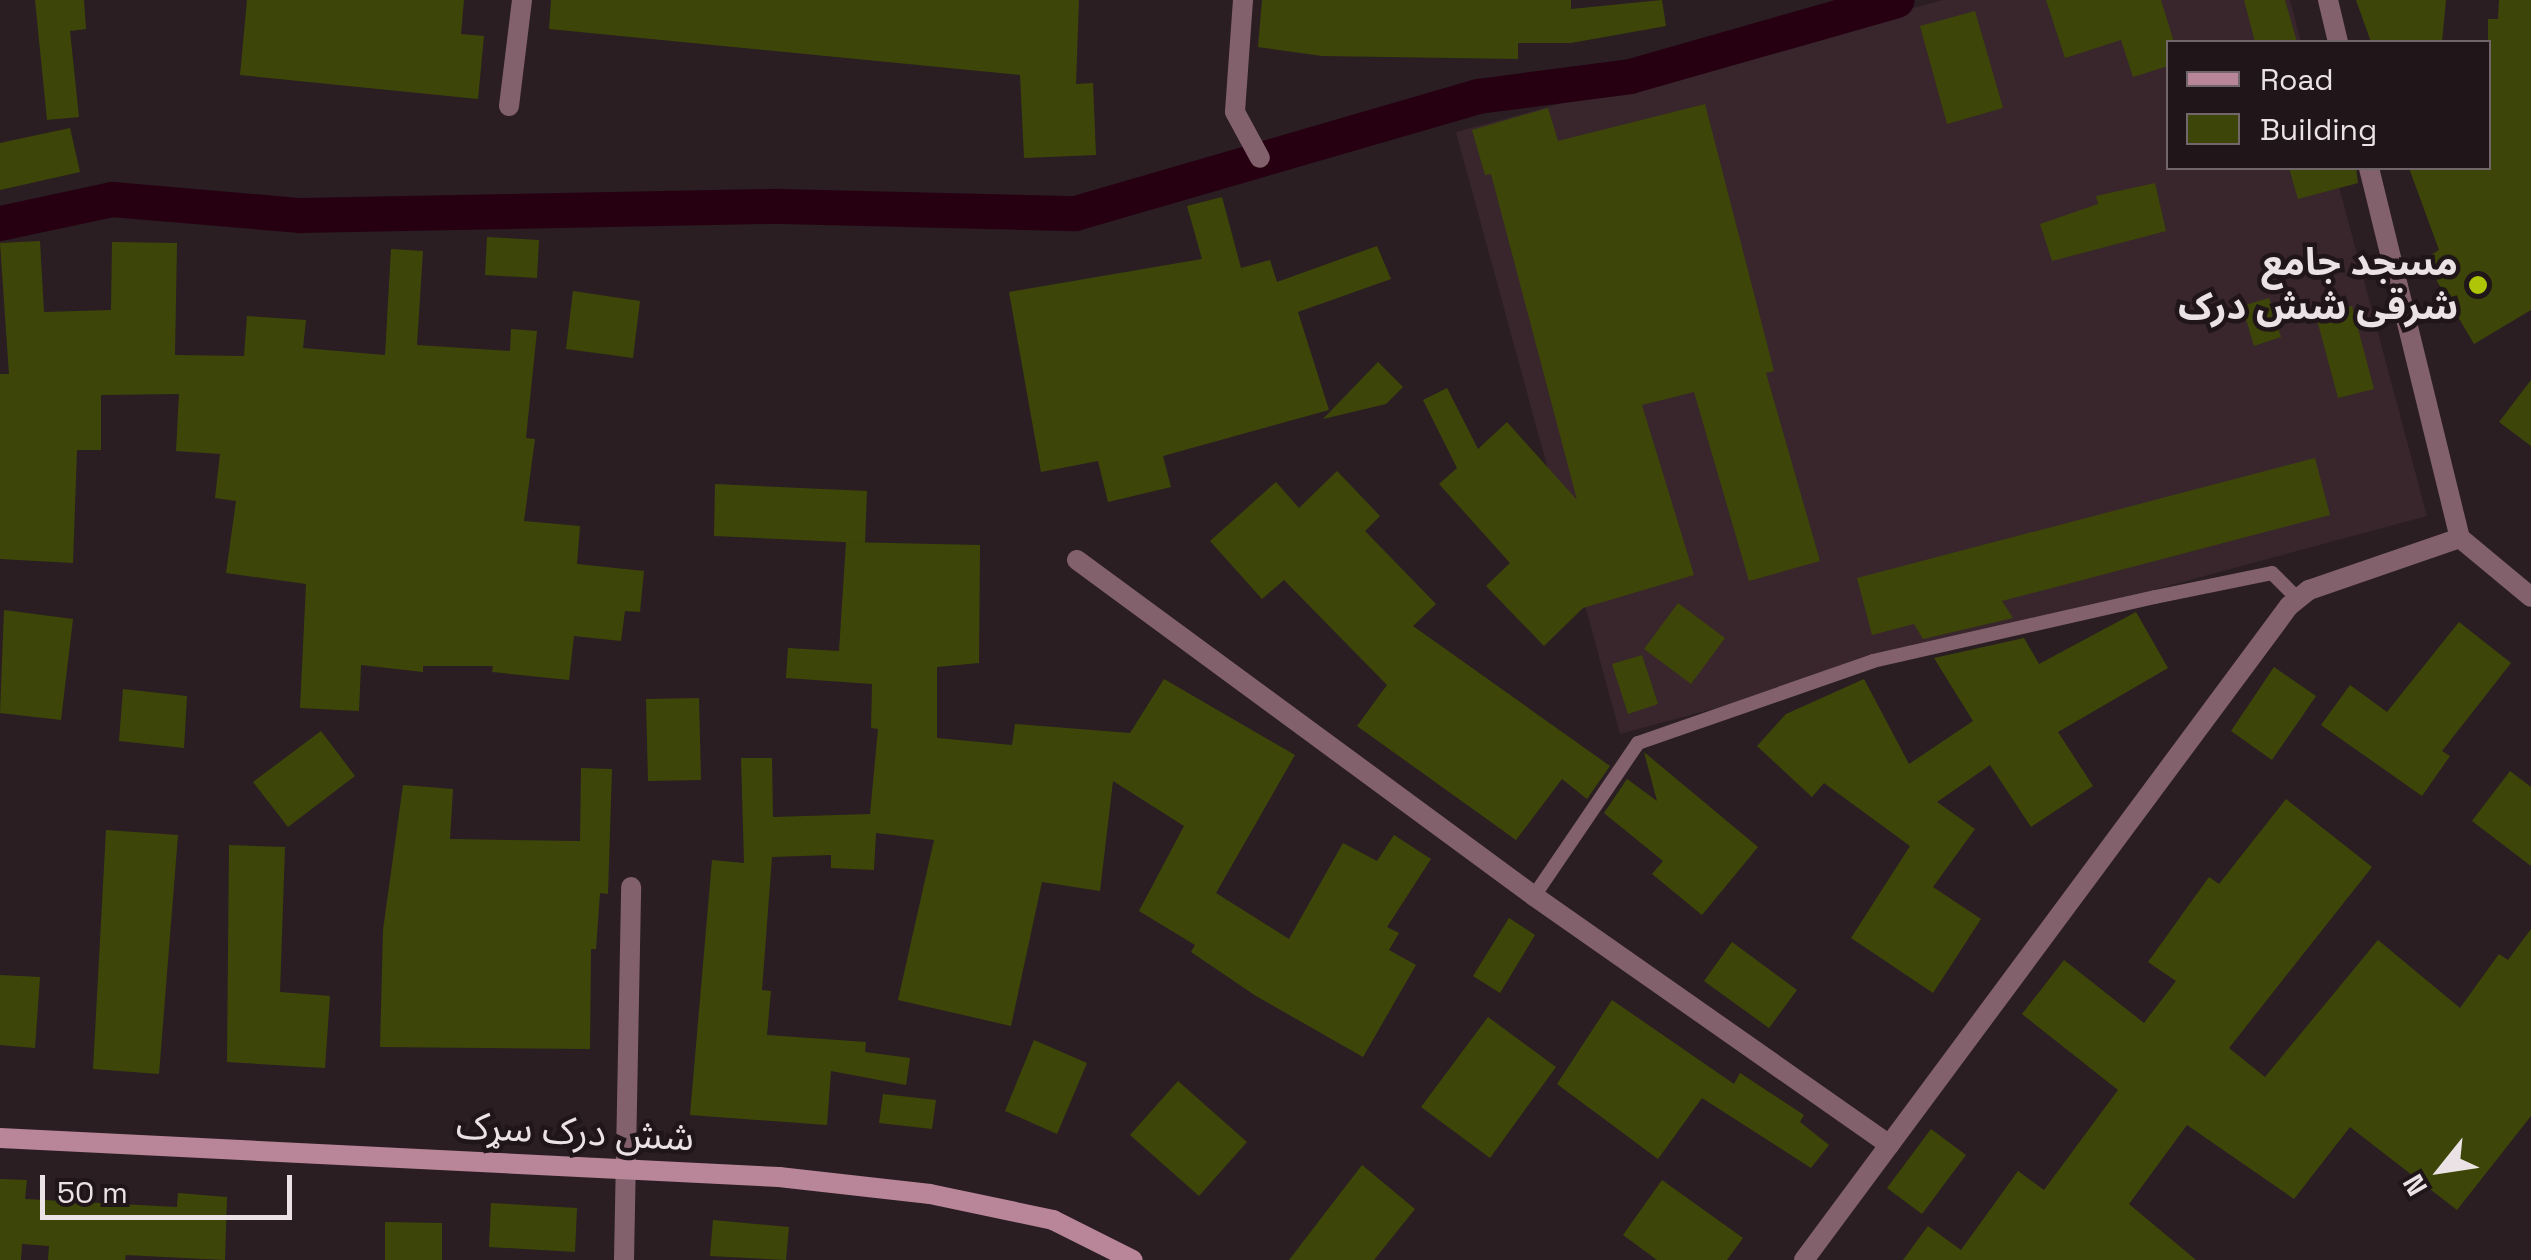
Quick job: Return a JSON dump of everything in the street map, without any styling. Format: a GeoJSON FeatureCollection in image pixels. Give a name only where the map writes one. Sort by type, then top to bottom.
{"type":"FeatureCollection","features":[{"type":"Feature","properties":{"kind":"main road","name":"شش درک سړک"},"geometry":{"type":"LineString","coordinates":[[0,1138],[309,1150],[624,1173],[779,1176],[930,1194],[1053,1220],[1133,1260]]}},
{"type":"Feature","properties":{"kind":"street"},"geometry":{"type":"LineString","coordinates":[[509,106],[522,0]]}},
{"type":"Feature","properties":{"kind":"street"},"geometry":{"type":"LineString","coordinates":[[1243,0],[1235,112],[1260,158]]}},
{"type":"Feature","properties":{"kind":"street"},"geometry":{"type":"LineString","coordinates":[[2328,0],[2338,40]]}},
{"type":"Feature","properties":{"kind":"street"},"geometry":{"type":"LineString","coordinates":[[2369,170],[2460,538],[2531,597]]}},
{"type":"Feature","properties":{"kind":"street"},"geometry":{"type":"LineString","coordinates":[[1804,1260],[2298,599],[2460,538]]}},
{"type":"Feature","properties":{"kind":"street"},"geometry":{"type":"LineString","coordinates":[[1077,560],[1534,896],[1889,1145]]}},
{"type":"Feature","properties":{"kind":"street"},"geometry":{"type":"LineString","coordinates":[[624,1260],[631,888]]}},
{"type":"Feature","properties":{"kind":"lane"},"geometry":{"type":"LineString","coordinates":[[1534,896],[1638,743],[1873,660],[2156,597],[2272,573],[2298,599]]}},
{"type":"Feature","properties":{"kind":"shaded area"},"geometry":{"type":"Polygon","coordinates":[[[1943,0],[2290,0],[2300,40],[2166,40],[2166,170],[2335,170],[2427,516],[1620,734],[1456,132],[1943,0]]]}},
{"type":"Feature","properties":{"kind":"building"},"geometry":{"type":"Polygon","coordinates":[[[35,0],[84,0],[86,29],[70,31],[79,117],[47,120],[35,0]]]}},
{"type":"Feature","properties":{"kind":"building"},"geometry":{"type":"Polygon","coordinates":[[[247,0],[464,0],[461,34],[484,36],[478,99],[240,75],[247,0]]]}},
{"type":"Feature","properties":{"kind":"building"},"geometry":{"type":"Polygon","coordinates":[[[551,0],[1079,0],[1076,84],[1093,83],[1096,155],[1024,158],[1020,75],[549,29],[551,0]]]}},
{"type":"Feature","properties":{"kind":"building"},"geometry":{"type":"Polygon","coordinates":[[[1262,0],[1571,0],[1571,9],[1662,0],[1666,26],[1571,43],[1518,43],[1518,59],[1322,56],[1258,47],[1262,0]]]}},
{"type":"Feature","properties":{"kind":"building"},"geometry":{"type":"Polygon","coordinates":[[[2046,0],[2161,0],[2173,40],[2166,40],[2166,67],[2133,77],[2121,40],[2065,58],[2046,0]]]}},
{"type":"Feature","properties":{"kind":"building"},"geometry":{"type":"Polygon","coordinates":[[[2244,0],[2285,0],[2296,40],[2254,40],[2244,0]]]}},
{"type":"Feature","properties":{"kind":"building"},"geometry":{"type":"Polygon","coordinates":[[[2356,0],[2446,0],[2442,40],[2370,40],[2356,0]]]}},
{"type":"Feature","properties":{"kind":"building"},"geometry":{"type":"Polygon","coordinates":[[[2499,0],[2531,0],[2531,310],[2474,344],[2424,259],[2439,250],[2410,170],[2491,170],[2488,19],[2498,19],[2499,0]]]}},
{"type":"Feature","properties":{"kind":"building"},"geometry":{"type":"Polygon","coordinates":[[[1975,11],[2003,108],[1947,124],[1920,26],[1975,11]]]}},
{"type":"Feature","properties":{"kind":"building"},"geometry":{"type":"Polygon","coordinates":[[[1705,104],[1774,371],[1766,373],[1820,561],[1749,581],[1694,392],[1642,405],[1694,575],[1583,608],[1544,646],[1486,586],[1510,563],[1439,484],[1457,468],[1423,400],[1447,388],[1478,449],[1507,422],[1577,500],[1491,174],[1485,175],[1472,130],[1548,108],[1558,141],[1705,104]]]}},
{"type":"Feature","properties":{"kind":"building"},"geometry":{"type":"Polygon","coordinates":[[[70,128],[80,172],[0,190],[0,143],[70,128]]]}},
{"type":"Feature","properties":{"kind":"building"},"geometry":{"type":"Polygon","coordinates":[[[2290,170],[2356,170],[2358,183],[2298,199],[2290,170]]]}},
{"type":"Feature","properties":{"kind":"building"},"geometry":{"type":"Polygon","coordinates":[[[2155,183],[2166,231],[2052,261],[2040,224],[2098,204],[2096,196],[2155,183]]]}},
{"type":"Feature","properties":{"kind":"building"},"geometry":{"type":"Polygon","coordinates":[[[1222,197],[1241,268],[1270,260],[1277,282],[1377,246],[1391,279],[1298,312],[1329,410],[1163,456],[1171,487],[1108,502],[1098,461],[1041,472],[1009,292],[1202,259],[1187,206],[1222,197]]]}},
{"type":"Feature","properties":{"kind":"building"},"geometry":{"type":"Polygon","coordinates":[[[487,237],[539,240],[537,278],[485,275],[487,237]]]}},
{"type":"Feature","properties":{"kind":"building"},"geometry":{"type":"Polygon","coordinates":[[[40,241],[44,312],[111,310],[112,242],[177,243],[175,355],[244,356],[247,316],[306,320],[303,348],[385,355],[391,249],[423,251],[417,345],[510,351],[511,329],[537,331],[526,438],[535,439],[524,521],[580,526],[577,564],[644,571],[640,612],[625,611],[621,641],[574,636],[569,680],[492,672],[493,666],[423,666],[423,672],[361,665],[359,711],[300,708],[306,584],[226,573],[236,501],[215,498],[220,454],[176,451],[179,394],[101,395],[101,450],[77,450],[73,563],[0,559],[0,374],[9,374],[0,243],[40,241]]]}},
{"type":"Feature","properties":{"kind":"building"},"geometry":{"type":"Polygon","coordinates":[[[573,291],[640,301],[633,358],[566,349],[573,291]]]}},
{"type":"Feature","properties":{"kind":"building"},"geometry":{"type":"Polygon","coordinates":[[[2269,298],[2281,337],[2254,346],[2242,306],[2269,298]]]}},
{"type":"Feature","properties":{"kind":"building"},"geometry":{"type":"Polygon","coordinates":[[[2352,306],[2374,389],[2338,398],[2316,316],[2352,306]]]}},
{"type":"Feature","properties":{"kind":"building"},"geometry":{"type":"Polygon","coordinates":[[[1378,362],[1403,387],[1386,404],[1323,419],[1378,362]]]}},
{"type":"Feature","properties":{"kind":"building"},"geometry":{"type":"Polygon","coordinates":[[[2531,380],[2531,446],[2499,422],[2531,380]]]}},
{"type":"Feature","properties":{"kind":"building"},"geometry":{"type":"Polygon","coordinates":[[[2315,458],[2330,515],[2002,601],[2013,618],[1923,639],[1914,624],[1872,635],[1857,578],[2315,458]]]}},
{"type":"Feature","properties":{"kind":"building"},"geometry":{"type":"Polygon","coordinates":[[[1337,471],[1380,516],[1365,531],[1436,604],[1413,626],[1610,766],[1587,799],[1562,779],[1516,840],[1357,726],[1387,685],[1284,580],[1262,599],[1210,541],[1276,482],[1299,508],[1337,471]]]}},
{"type":"Feature","properties":{"kind":"building"},"geometry":{"type":"Polygon","coordinates":[[[715,484],[867,491],[865,543],[714,536],[715,484]]]}},
{"type":"Feature","properties":{"kind":"building"},"geometry":{"type":"Polygon","coordinates":[[[846,542],[980,545],[979,663],[937,667],[937,738],[1012,745],[1015,724],[1130,733],[1164,679],[1295,755],[1216,893],[1289,939],[1343,843],[1377,861],[1394,835],[1431,859],[1387,927],[1399,933],[1389,950],[1416,965],[1363,1057],[1256,996],[1191,952],[1195,945],[1139,911],[1184,826],[1113,781],[1100,891],[1042,882],[1011,1026],[898,1000],[934,840],[876,833],[874,870],[831,868],[831,855],[772,857],[762,990],[771,991],[767,1035],[866,1042],[865,1052],[910,1058],[906,1085],[831,1071],[827,1125],[690,1115],[712,860],[744,863],[741,758],[772,758],[773,817],[870,814],[878,729],[871,728],[872,684],[786,678],[788,648],[839,651],[846,542]]]}},
{"type":"Feature","properties":{"kind":"building"},"geometry":{"type":"Polygon","coordinates":[[[1678,603],[1725,638],[1691,684],[1644,649],[1678,603]]]}},
{"type":"Feature","properties":{"kind":"building"},"geometry":{"type":"Polygon","coordinates":[[[4,610],[73,619],[61,720],[0,713],[4,610]]]}},
{"type":"Feature","properties":{"kind":"building"},"geometry":{"type":"Polygon","coordinates":[[[2136,612],[2168,668],[2058,732],[2093,786],[2031,827],[1990,765],[1937,802],[1975,829],[1933,887],[1981,919],[1933,993],[1851,938],[1910,846],[1824,783],[1812,797],[1757,746],[1786,714],[1864,679],[1909,764],[1973,721],[1934,658],[2024,638],[2039,664],[2136,612]]]}},
{"type":"Feature","properties":{"kind":"building"},"geometry":{"type":"Polygon","coordinates":[[[2459,622],[2511,663],[2442,751],[2450,756],[2422,796],[2321,725],[2350,685],[2387,712],[2459,622]]]}},
{"type":"Feature","properties":{"kind":"building"},"geometry":{"type":"Polygon","coordinates":[[[1642,655],[1658,704],[1628,714],[1612,664],[1642,655]]]}},
{"type":"Feature","properties":{"kind":"building"},"geometry":{"type":"Polygon","coordinates":[[[2274,667],[2316,696],[2272,760],[2231,731],[2274,667]]]}},
{"type":"Feature","properties":{"kind":"building"},"geometry":{"type":"Polygon","coordinates":[[[123,689],[187,696],[184,748],[119,741],[123,689]]]}},
{"type":"Feature","properties":{"kind":"building"},"geometry":{"type":"Polygon","coordinates":[[[699,698],[701,780],[648,781],[646,699],[699,698]]]}},
{"type":"Feature","properties":{"kind":"building"},"geometry":{"type":"Polygon","coordinates":[[[321,731],[355,776],[288,827],[253,782],[321,731]]]}},
{"type":"Feature","properties":{"kind":"building"},"geometry":{"type":"Polygon","coordinates":[[[1644,752],[1758,847],[1702,915],[1652,874],[1663,861],[1604,813],[1627,779],[1657,801],[1644,752]]]}},
{"type":"Feature","properties":{"kind":"building"},"geometry":{"type":"Polygon","coordinates":[[[581,768],[612,769],[608,894],[600,893],[596,949],[591,949],[590,1049],[380,1047],[383,930],[403,785],[453,789],[450,839],[580,841],[581,768]]]}},
{"type":"Feature","properties":{"kind":"building"},"geometry":{"type":"Polygon","coordinates":[[[2510,771],[2531,787],[2531,866],[2472,821],[2510,771]]]}},
{"type":"Feature","properties":{"kind":"building"},"geometry":{"type":"Polygon","coordinates":[[[2286,799],[2372,867],[2229,1048],[2265,1077],[2378,940],[2460,1008],[2499,954],[2508,960],[2531,929],[2531,1116],[2457,1210],[2350,1127],[2294,1199],[2187,1125],[2129,1204],[2196,1260],[1903,1260],[1928,1226],[1961,1250],[2018,1171],[2044,1190],[2118,1090],[2022,1014],[2064,960],[2144,1023],[2176,981],[2148,962],[2209,877],[2219,884],[2286,799]]]}},
{"type":"Feature","properties":{"kind":"building"},"geometry":{"type":"Polygon","coordinates":[[[106,830],[178,835],[159,1074],[93,1069],[106,830]]]}},
{"type":"Feature","properties":{"kind":"building"},"geometry":{"type":"Polygon","coordinates":[[[229,845],[285,847],[280,992],[330,996],[325,1068],[227,1062],[229,845]]]}},
{"type":"Feature","properties":{"kind":"building"},"geometry":{"type":"Polygon","coordinates":[[[1509,918],[1535,935],[1500,993],[1473,976],[1509,918]]]}},
{"type":"Feature","properties":{"kind":"building"},"geometry":{"type":"Polygon","coordinates":[[[1732,942],[1797,990],[1769,1028],[1704,981],[1732,942]]]}},
{"type":"Feature","properties":{"kind":"building"},"geometry":{"type":"Polygon","coordinates":[[[0,975],[40,977],[35,1048],[0,1045],[0,975]]]}},
{"type":"Feature","properties":{"kind":"building"},"geometry":{"type":"Polygon","coordinates":[[[1612,1000],[1734,1084],[1740,1073],[1804,1115],[1800,1122],[1829,1145],[1811,1168],[1702,1098],[1658,1159],[1557,1084],[1612,1000]]]}},
{"type":"Feature","properties":{"kind":"building"},"geometry":{"type":"Polygon","coordinates":[[[1488,1017],[1556,1067],[1490,1158],[1421,1107],[1488,1017]]]}},
{"type":"Feature","properties":{"kind":"building"},"geometry":{"type":"Polygon","coordinates":[[[1034,1040],[1087,1063],[1057,1134],[1005,1111],[1034,1040]]]}},
{"type":"Feature","properties":{"kind":"building"},"geometry":{"type":"Polygon","coordinates":[[[1178,1081],[1247,1142],[1199,1196],[1130,1135],[1178,1081]]]}},
{"type":"Feature","properties":{"kind":"building"},"geometry":{"type":"Polygon","coordinates":[[[883,1094],[936,1100],[932,1129],[879,1123],[883,1094]]]}},
{"type":"Feature","properties":{"kind":"building"},"geometry":{"type":"Polygon","coordinates":[[[1931,1129],[1966,1155],[1922,1214],[1887,1188],[1931,1129]]]}},
{"type":"Feature","properties":{"kind":"building"},"geometry":{"type":"Polygon","coordinates":[[[1362,1165],[1415,1209],[1374,1260],[1289,1260],[1362,1165]]]}},
{"type":"Feature","properties":{"kind":"building"},"geometry":{"type":"Polygon","coordinates":[[[0,1179],[27,1180],[25,1199],[177,1207],[178,1193],[227,1197],[225,1260],[126,1255],[125,1260],[48,1260],[49,1246],[22,1244],[21,1260],[0,1260],[0,1179]]]}},
{"type":"Feature","properties":{"kind":"building"},"geometry":{"type":"Polygon","coordinates":[[[1662,1180],[1743,1238],[1727,1260],[1657,1260],[1623,1235],[1662,1180]]]}},
{"type":"Feature","properties":{"kind":"building"},"geometry":{"type":"Polygon","coordinates":[[[491,1203],[577,1208],[575,1252],[489,1247],[491,1203]]]}},
{"type":"Feature","properties":{"kind":"building"},"geometry":{"type":"Polygon","coordinates":[[[713,1220],[789,1227],[786,1260],[710,1256],[713,1220]]]}},
{"type":"Feature","properties":{"kind":"building"},"geometry":{"type":"Polygon","coordinates":[[[385,1222],[442,1223],[442,1260],[385,1260],[385,1222]]]}},
{"type":"Feature","properties":{"kind":"waterway"},"geometry":{"type":"LineString","coordinates":[[0,223],[112,199],[300,215],[781,206],[1075,213],[1478,96],[1630,76],[1896,0]]}},
{"type":"Feature","properties":{"kind":"place","name":"مسجد جامع شرقی شش درک"},"geometry":{"type":"Point","coordinates":[2478,285]}}]}
